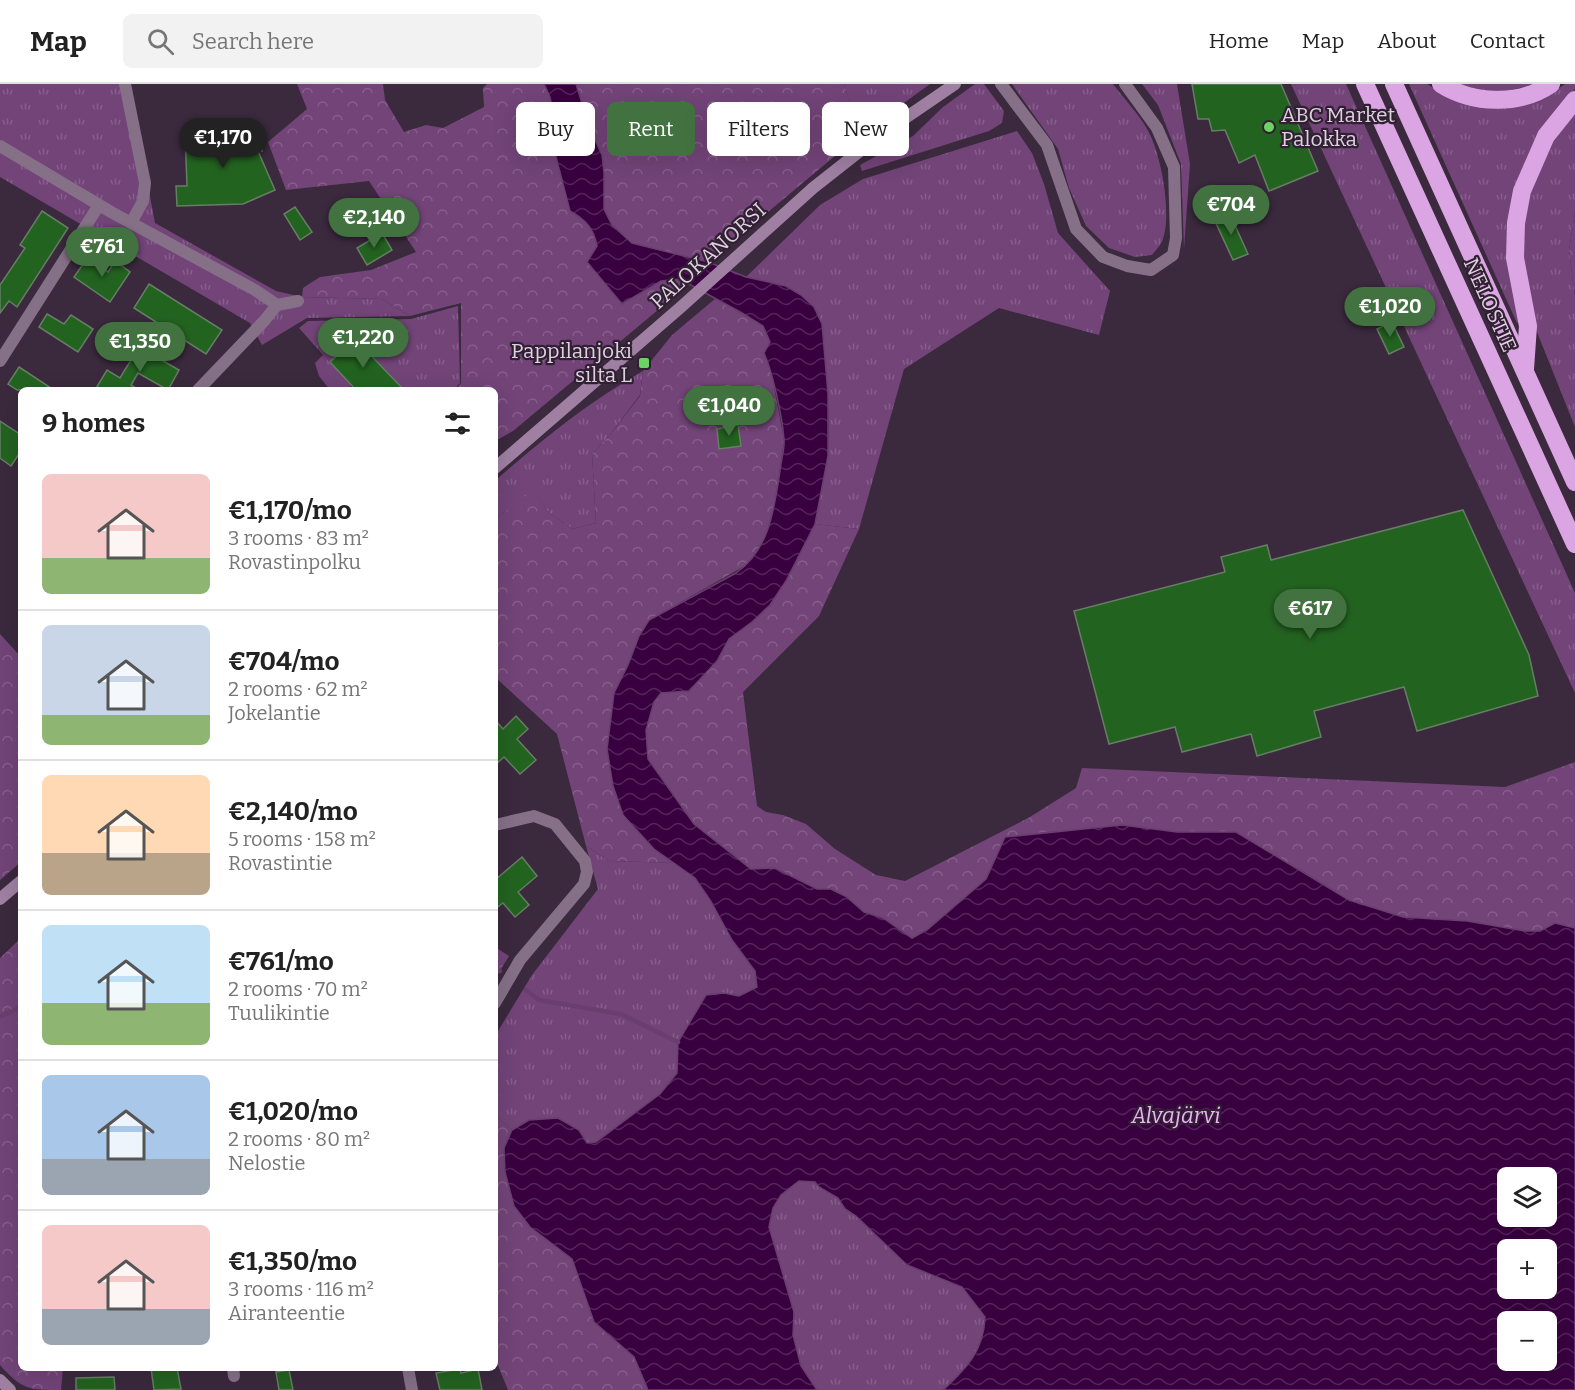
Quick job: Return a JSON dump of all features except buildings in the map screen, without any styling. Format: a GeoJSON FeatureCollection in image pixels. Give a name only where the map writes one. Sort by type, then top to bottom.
{"type":"FeatureCollection","features":[{"type":"Feature","properties":{"kind":"highway","name":"NELOSTIE"},"geometry":{"type":"LineString","coordinates":[[1365,84],[1575,544]]}},
{"type":"Feature","properties":{"kind":"highway","name":"NELOSTIE"},"geometry":{"type":"LineString","coordinates":[[1394,84],[1575,482]]}},
{"type":"Feature","properties":{"kind":"highway"},"geometry":{"type":"LineString","coordinates":[[1441,84],[1473,98],[1492,100],[1528,94],[1551,84]]}},
{"type":"Feature","properties":{"kind":"highway"},"geometry":{"type":"LineString","coordinates":[[1525,371],[1528,326],[1515,258],[1516,222],[1526,182],[1546,136],[1575,100]]}},
{"type":"Feature","properties":{"kind":"main road","name":"PALOKANORSI"},"geometry":{"type":"LineString","coordinates":[[498,465],[821,182],[879,136],[955,84]]}},
{"type":"Feature","properties":{"kind":"main road"},"geometry":{"type":"LineString","coordinates":[[0,899],[18,883]]}},
{"type":"Feature","properties":{"kind":"main road"},"geometry":{"type":"LineString","coordinates":[[0,1380],[10,1390]]}},
{"type":"Feature","properties":{"kind":"street"},"geometry":{"type":"LineString","coordinates":[[125,84],[145,183],[143,201],[131,223]]}},
{"type":"Feature","properties":{"kind":"street"},"geometry":{"type":"LineString","coordinates":[[1001,84],[1047,145],[1076,229],[1103,257],[1127,266],[1151,270],[1173,255],[1176,238],[1174,167],[1157,128],[1125,84]]}},
{"type":"Feature","properties":{"kind":"street"},"geometry":{"type":"LineString","coordinates":[[0,146],[99,205],[277,304]]}},
{"type":"Feature","properties":{"kind":"street"},"geometry":{"type":"LineString","coordinates":[[0,361],[99,205]]}},
{"type":"Feature","properties":{"kind":"street"},"geometry":{"type":"LineString","coordinates":[[201,387],[264,321],[277,304],[298,300]]}},
{"type":"Feature","properties":{"kind":"street"},"geometry":{"type":"LineString","coordinates":[[498,824],[534,816],[555,824],[585,861],[587,872],[584,884],[520,960],[498,998]]}},
{"type":"Feature","properties":{"kind":"street"},"geometry":{"type":"LineString","coordinates":[[409,1371],[412,1390]]}},
{"type":"Feature","properties":{"kind":"green space"},"geometry":{"type":"Polygon","coordinates":[[[0,84],[129,84],[155,223],[276,291],[302,297],[382,299],[410,316],[307,318],[262,345],[250,323],[0,177],[0,84]]]}},
{"type":"Feature","properties":{"kind":"green space"},"geometry":{"type":"Polygon","coordinates":[[[297,84],[383,84],[385,100],[404,132],[426,125],[443,128],[484,107],[483,88],[487,84],[544,84],[551,102],[516,102],[516,156],[556,156],[570,211],[584,219],[595,233],[597,246],[622,304],[663,281],[680,281],[689,284],[513,431],[498,439],[498,387],[458,387],[461,383],[461,303],[410,316],[382,299],[302,297],[303,288],[320,277],[371,270],[416,252],[369,181],[286,190],[268,142],[307,109],[297,84]]]}},
{"type":"Feature","properties":{"kind":"green space"},"geometry":{"type":"Polygon","coordinates":[[[576,84],[844,84],[850,102],[822,102],[822,156],[835,156],[708,262],[632,243],[612,225],[604,209],[602,155],[595,140],[595,102],[582,102],[576,84]]]}},
{"type":"Feature","properties":{"kind":"green space"},"geometry":{"type":"Polygon","coordinates":[[[844,84],[930,84],[905,102],[850,102],[844,84]]]}},
{"type":"Feature","properties":{"kind":"green space"},"geometry":{"type":"Polygon","coordinates":[[[975,84],[984,84],[1004,111],[1002,123],[989,131],[862,171],[860,165],[876,156],[909,156],[909,138],[943,107],[975,84]]]}},
{"type":"Feature","properties":{"kind":"green space"},"geometry":{"type":"Polygon","coordinates":[[[1012,84],[1113,84],[1147,129],[1161,167],[1166,199],[1165,228],[1162,241],[1152,255],[1135,257],[1109,248],[1086,226],[1069,188],[1058,149],[1012,84]]]}},
{"type":"Feature","properties":{"kind":"green space"},"geometry":{"type":"Polygon","coordinates":[[[1142,84],[1177,84],[1190,164],[1184,249],[1181,164],[1158,105],[1142,84]]]}},
{"type":"Feature","properties":{"kind":"green space"},"geometry":{"type":"Polygon","coordinates":[[[1291,84],[1346,84],[1575,593],[1575,693],[1291,84]]]}},
{"type":"Feature","properties":{"kind":"green space"},"geometry":{"type":"Polygon","coordinates":[[[1409,84],[1427,84],[1445,95],[1550,95],[1565,84],[1575,84],[1575,89],[1566,99],[1524,165],[1519,322],[1517,323],[1409,84]]]}},
{"type":"Feature","properties":{"kind":"green space"},"geometry":{"type":"Polygon","coordinates":[[[1460,84],[1532,84],[1496,91],[1460,84]]]}},
{"type":"Feature","properties":{"kind":"green space"},"geometry":{"type":"Polygon","coordinates":[[[1575,113],[1575,213],[1569,250],[1575,297],[1575,427],[1535,327],[1524,276],[1524,225],[1531,191],[1554,138],[1575,113]]]}},
{"type":"Feature","properties":{"kind":"green space"},"geometry":{"type":"Polygon","coordinates":[[[1017,131],[1032,153],[1044,184],[1058,233],[1110,291],[1099,335],[999,308],[904,369],[859,529],[815,524],[828,456],[828,394],[822,324],[814,307],[746,277],[820,205],[863,179],[1017,131]]]}},
{"type":"Feature","properties":{"kind":"green space"},"geometry":{"type":"Polygon","coordinates":[[[1575,213],[1575,297],[1569,250],[1575,213]]]}},
{"type":"Feature","properties":{"kind":"green space"},"geometry":{"type":"Polygon","coordinates":[[[716,298],[764,326],[771,342],[764,353],[770,366],[784,440],[775,503],[768,533],[748,564],[649,620],[614,693],[607,749],[613,786],[623,815],[654,849],[676,863],[609,861],[586,846],[557,734],[498,680],[498,517],[534,490],[548,512],[572,529],[596,523],[592,454],[640,396],[643,371],[672,335],[716,298]]]}},
{"type":"Feature","properties":{"kind":"green space"},"geometry":{"type":"Polygon","coordinates":[[[458,306],[460,383],[457,387],[401,387],[354,339],[346,341],[344,349],[330,362],[352,385],[328,387],[319,376],[315,363],[323,355],[299,328],[308,321],[411,319],[458,306]]]}},
{"type":"Feature","properties":{"kind":"green space"},"geometry":{"type":"Polygon","coordinates":[[[643,371],[640,395],[609,436],[592,454],[596,523],[572,529],[548,512],[534,491],[498,517],[498,478],[566,422],[643,371]]]}},
{"type":"Feature","properties":{"kind":"green space"},"geometry":{"type":"Polygon","coordinates":[[[815,524],[859,529],[819,616],[743,692],[757,806],[766,812],[783,815],[806,824],[835,849],[876,875],[905,881],[1030,817],[1076,788],[1082,768],[1505,787],[1575,762],[1575,928],[1555,923],[1540,931],[1525,931],[1467,921],[1403,917],[1349,900],[1299,869],[1177,832],[1122,825],[1005,837],[986,879],[927,930],[912,938],[883,918],[864,912],[847,897],[831,889],[817,889],[775,868],[751,869],[694,824],[648,759],[646,730],[654,702],[661,693],[689,691],[717,661],[729,639],[770,605],[786,581],[815,524]]]}},
{"type":"Feature","properties":{"kind":"green space"},"geometry":{"type":"Polygon","coordinates":[[[0,634],[18,654],[18,865],[0,880],[0,634]]]}},
{"type":"Feature","properties":{"kind":"green space"},"geometry":{"type":"Polygon","coordinates":[[[586,846],[609,861],[676,863],[695,878],[710,900],[732,940],[755,971],[757,987],[739,996],[723,993],[678,1042],[677,1073],[660,1094],[596,1142],[587,1143],[579,1130],[529,1120],[512,1130],[498,1118],[498,1031],[532,975],[598,889],[586,846]]]}},
{"type":"Feature","properties":{"kind":"green space"},"geometry":{"type":"Polygon","coordinates":[[[18,941],[18,1371],[63,1371],[61,1390],[27,1387],[14,1379],[0,1365],[0,958],[18,941]]]}},
{"type":"Feature","properties":{"kind":"green space"},"geometry":{"type":"Polygon","coordinates":[[[498,949],[509,956],[498,974],[498,949]]]}},
{"type":"Feature","properties":{"kind":"green space"},"geometry":{"type":"Polygon","coordinates":[[[498,1118],[512,1130],[504,1148],[505,1172],[530,1227],[572,1259],[594,1322],[634,1357],[648,1390],[508,1390],[498,1365],[498,1118]]]}},
{"type":"Feature","properties":{"kind":"green space"},"geometry":{"type":"Polygon","coordinates":[[[799,1181],[815,1182],[819,1187],[838,1198],[845,1209],[856,1216],[907,1265],[962,1287],[985,1316],[981,1339],[973,1358],[943,1390],[817,1390],[801,1366],[793,1335],[794,1312],[769,1227],[773,1208],[781,1195],[799,1181]]]}},
{"type":"Feature","properties":{"kind":"water","name":"Alvajärvi"},"geometry":{"type":"Polygon","coordinates":[[[544,84],[576,84],[582,102],[551,102],[544,84]]]}},
{"type":"Feature","properties":{"kind":"water","name":"Alvajärvi"},"geometry":{"type":"Polygon","coordinates":[[[595,140],[602,155],[604,209],[612,225],[632,243],[708,262],[746,277],[786,286],[801,295],[814,307],[822,324],[828,394],[828,456],[815,524],[786,581],[770,605],[729,639],[717,661],[689,691],[661,693],[654,702],[646,730],[648,759],[694,824],[751,869],[775,868],[817,889],[831,889],[847,897],[864,912],[883,918],[912,938],[927,930],[986,879],[1005,837],[1122,825],[1177,832],[1236,832],[1349,900],[1403,917],[1467,921],[1525,931],[1540,931],[1555,923],[1575,928],[1575,1390],[943,1390],[973,1358],[984,1329],[985,1317],[962,1287],[907,1265],[856,1216],[845,1209],[838,1198],[819,1187],[815,1182],[799,1181],[781,1195],[773,1208],[769,1227],[794,1312],[793,1335],[801,1366],[817,1390],[648,1390],[634,1357],[594,1322],[572,1259],[530,1227],[514,1206],[505,1172],[504,1148],[512,1130],[529,1120],[558,1118],[579,1130],[587,1143],[596,1142],[660,1094],[677,1073],[678,1042],[706,995],[724,993],[739,996],[757,987],[755,971],[732,940],[695,878],[654,849],[623,815],[613,786],[607,749],[614,693],[639,636],[649,620],[736,573],[756,552],[763,540],[772,514],[784,443],[777,395],[764,353],[770,342],[763,326],[680,279],[661,281],[622,304],[587,262],[597,246],[594,235],[581,218],[570,211],[556,156],[595,156],[595,140]]]}},
{"type":"Feature","properties":{"kind":"waterway"},"geometry":{"type":"LineString","coordinates":[[526,990],[539,1000],[621,1014],[678,1042]]}},
{"type":"Feature","properties":{"kind":"waterway"},"geometry":{"type":"LineString","coordinates":[[0,1017],[18,1008]]}},
{"type":"Feature","properties":{"kind":"place","name":"ABC Market Palokka"},"geometry":{"type":"Point","coordinates":[1269,127]}},
{"type":"Feature","properties":{"kind":"place","name":"Pappilanjoki silta L"},"geometry":{"type":"Point","coordinates":[644,363]}}]}
